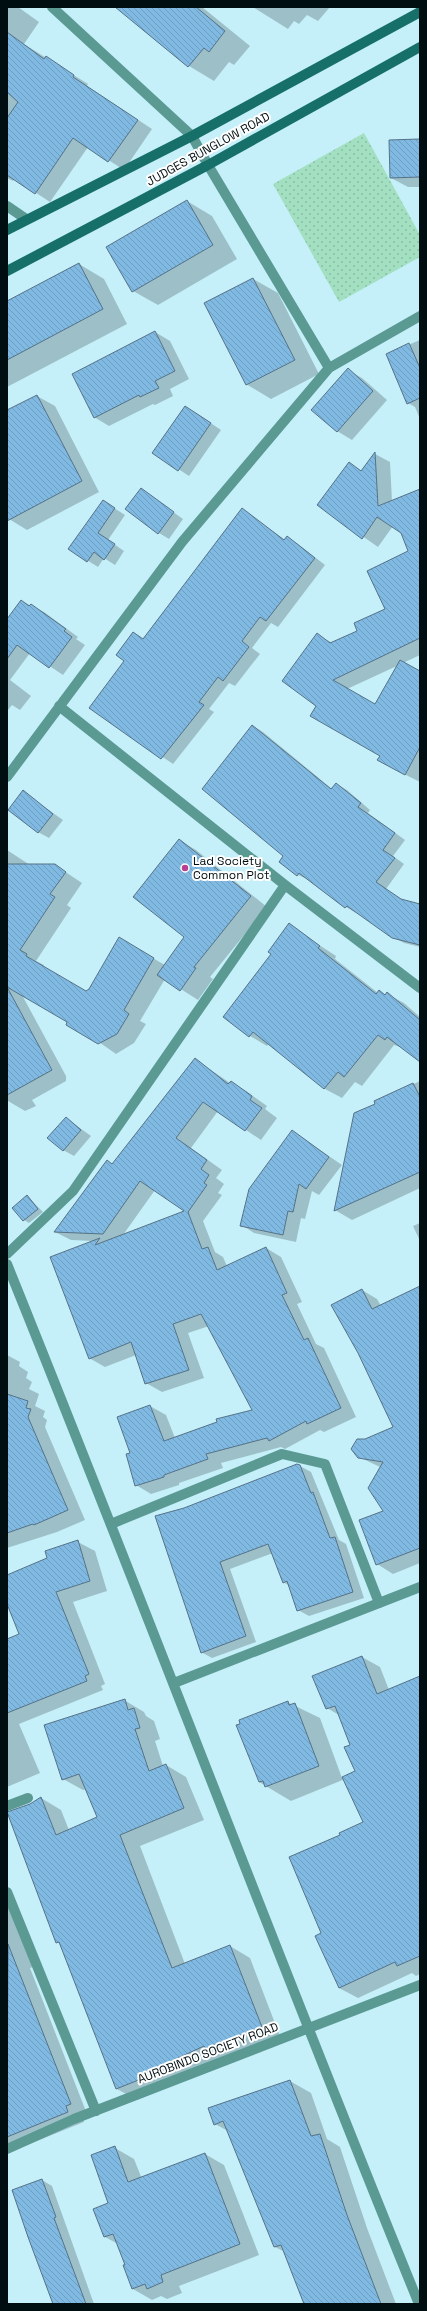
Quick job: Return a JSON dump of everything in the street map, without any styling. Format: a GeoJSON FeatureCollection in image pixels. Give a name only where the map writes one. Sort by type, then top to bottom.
{"type":"FeatureCollection","features":[{"type":"Feature","properties":{"kind":"main road","name":"JUDGES BUNGLOW ROAD"},"geometry":{"type":"LineString","coordinates":[[7,230],[192,136],[420,12]]}},
{"type":"Feature","properties":{"kind":"main road","name":"JUDGES BUNGLOW ROAD"},"geometry":{"type":"LineString","coordinates":[[7,271],[208,165],[420,47]]}},
{"type":"Feature","properties":{"kind":"street"},"geometry":{"type":"LineString","coordinates":[[52,7],[192,136],[329,368]]}},
{"type":"Feature","properties":{"kind":"street"},"geometry":{"type":"LineString","coordinates":[[7,206],[26,219]]}},
{"type":"Feature","properties":{"kind":"street"},"geometry":{"type":"LineString","coordinates":[[7,777],[182,542],[329,368],[420,316]]}},
{"type":"Feature","properties":{"kind":"street"},"geometry":{"type":"LineString","coordinates":[[59,706],[285,885],[420,988]]}},
{"type":"Feature","properties":{"kind":"street"},"geometry":{"type":"LineString","coordinates":[[7,1254],[73,1191],[285,885]]}},
{"type":"Feature","properties":{"kind":"street"},"geometry":{"type":"LineString","coordinates":[[7,1264],[174,1683],[307,2029],[419,2304]]}},
{"type":"Feature","properties":{"kind":"street"},"geometry":{"type":"LineString","coordinates":[[110,1524],[282,1454],[325,1464],[379,1603]]}},
{"type":"Feature","properties":{"kind":"street"},"geometry":{"type":"LineString","coordinates":[[174,1683],[420,1587]]}},
{"type":"Feature","properties":{"kind":"street"},"geometry":{"type":"LineString","coordinates":[[7,1806],[28,1798]]}},
{"type":"Feature","properties":{"kind":"street"},"geometry":{"type":"LineString","coordinates":[[7,1892],[96,2111]]}},
{"type":"Feature","properties":{"kind":"street","name":"AUROBINDO SOCIETY ROAD"},"geometry":{"type":"LineString","coordinates":[[7,2149],[96,2111],[420,1985]]}},
{"type":"Feature","properties":{"kind":"green space"},"geometry":{"type":"Polygon","coordinates":[[[364,133],[420,235],[420,257],[339,302],[273,184],[364,133]]]}},
{"type":"Feature","properties":{"kind":"building"},"geometry":{"type":"Polygon","coordinates":[[[115,7],[196,7],[225,31],[209,52],[204,48],[188,67],[115,7]]]}},
{"type":"Feature","properties":{"kind":"building"},"geometry":{"type":"Polygon","coordinates":[[[7,32],[44,59],[46,56],[74,75],[73,77],[138,120],[108,162],[73,138],[35,194],[7,175],[7,118],[18,102],[7,92],[7,32]]]}},
{"type":"Feature","properties":{"kind":"building"},"geometry":{"type":"Polygon","coordinates":[[[420,139],[420,177],[390,178],[389,140],[420,139]]]}},
{"type":"Feature","properties":{"kind":"building"},"geometry":{"type":"Polygon","coordinates":[[[187,200],[213,245],[132,292],[106,247],[187,200]]]}},
{"type":"Feature","properties":{"kind":"building"},"geometry":{"type":"Polygon","coordinates":[[[79,263],[103,309],[7,360],[7,301],[79,263]]]}},
{"type":"Feature","properties":{"kind":"building"},"geometry":{"type":"Polygon","coordinates":[[[253,278],[295,360],[246,385],[204,303],[253,278]]]}},
{"type":"Feature","properties":{"kind":"building"},"geometry":{"type":"Polygon","coordinates":[[[155,331],[175,371],[155,381],[159,388],[140,397],[139,395],[94,418],[72,374],[155,331]]]}},
{"type":"Feature","properties":{"kind":"building"},"geometry":{"type":"Polygon","coordinates":[[[409,343],[420,368],[420,398],[407,404],[386,354],[409,343]]]}},
{"type":"Feature","properties":{"kind":"building"},"geometry":{"type":"Polygon","coordinates":[[[348,368],[373,391],[337,432],[311,410],[348,368]]]}},
{"type":"Feature","properties":{"kind":"building"},"geometry":{"type":"Polygon","coordinates":[[[37,395],[82,481],[7,521],[7,410],[37,395]]]}},
{"type":"Feature","properties":{"kind":"building"},"geometry":{"type":"Polygon","coordinates":[[[185,406],[211,423],[178,471],[152,453],[185,406]]]}},
{"type":"Feature","properties":{"kind":"building"},"geometry":{"type":"Polygon","coordinates":[[[375,452],[378,506],[420,489],[420,638],[333,680],[375,704],[400,660],[420,671],[420,747],[405,775],[377,760],[380,756],[310,716],[316,706],[282,681],[317,633],[330,643],[357,631],[354,623],[385,609],[367,571],[408,551],[401,533],[377,517],[362,539],[317,505],[349,462],[361,471],[375,452]]]}},
{"type":"Feature","properties":{"kind":"building"},"geometry":{"type":"Polygon","coordinates":[[[141,488],[174,512],[158,534],[125,509],[141,488]]]}},
{"type":"Feature","properties":{"kind":"building"},"geometry":{"type":"Polygon","coordinates":[[[103,500],[115,508],[98,533],[115,544],[104,560],[94,552],[87,562],[68,549],[103,500]]]}},
{"type":"Feature","properties":{"kind":"building"},"geometry":{"type":"Polygon","coordinates":[[[242,508],[284,540],[287,536],[315,558],[266,621],[260,617],[242,641],[249,647],[223,681],[218,677],[199,702],[204,705],[161,759],[89,708],[124,661],[116,655],[133,632],[143,639],[242,508]]]}},
{"type":"Feature","properties":{"kind":"building"},"geometry":{"type":"Polygon","coordinates":[[[21,600],[29,606],[31,604],[66,629],[64,631],[72,637],[49,668],[17,645],[7,659],[7,619],[21,600]]]}},
{"type":"Feature","properties":{"kind":"building"},"geometry":{"type":"Polygon","coordinates":[[[252,725],[331,789],[336,783],[361,803],[358,807],[395,833],[383,850],[395,858],[376,882],[401,899],[420,904],[420,945],[392,938],[347,906],[345,908],[299,873],[297,876],[279,862],[283,856],[202,789],[252,725]]]}},
{"type":"Feature","properties":{"kind":"building"},"geometry":{"type":"Polygon","coordinates":[[[23,790],[53,814],[38,833],[8,810],[23,790]]]}},
{"type":"Feature","properties":{"kind":"building","name":"Lad Society Common Plot"},"geometry":{"type":"Polygon","coordinates":[[[179,839],[251,896],[194,967],[196,968],[180,991],[157,975],[184,937],[133,897],[179,839]]]}},
{"type":"Feature","properties":{"kind":"building"},"geometry":{"type":"Polygon","coordinates":[[[7,864],[55,864],[66,872],[50,894],[55,897],[20,950],[27,954],[26,956],[86,991],[89,989],[119,937],[154,958],[124,1010],[129,1014],[117,1034],[98,1044],[66,1025],[67,1022],[7,987],[7,864]]]}},
{"type":"Feature","properties":{"kind":"building"},"geometry":{"type":"Polygon","coordinates":[[[289,923],[320,946],[318,948],[376,994],[379,990],[385,995],[387,992],[420,1020],[420,1062],[387,1037],[385,1040],[378,1035],[344,1077],[338,1072],[324,1089],[253,1032],[249,1037],[223,1017],[271,954],[268,952],[289,923]]]}},
{"type":"Feature","properties":{"kind":"building"},"geometry":{"type":"Polygon","coordinates":[[[7,987],[52,1070],[7,1095],[7,987]]]}},
{"type":"Feature","properties":{"kind":"building"},"geometry":{"type":"Polygon","coordinates":[[[195,1058],[228,1084],[231,1081],[252,1096],[250,1100],[262,1108],[245,1131],[203,1102],[176,1138],[207,1160],[201,1169],[209,1175],[204,1183],[207,1185],[188,1212],[202,1249],[208,1247],[217,1270],[266,1247],[287,1293],[282,1295],[304,1340],[308,1338],[341,1408],[307,1424],[306,1421],[269,1441],[267,1438],[206,1454],[208,1459],[164,1475],[164,1477],[135,1486],[126,1454],[130,1453],[117,1417],[150,1405],[164,1441],[217,1422],[216,1419],[252,1410],[201,1314],[173,1324],[189,1370],[145,1384],[131,1342],[89,1359],[50,1257],[100,1238],[95,1245],[184,1211],[140,1181],[103,1234],[54,1232],[107,1160],[112,1164],[195,1058]]]}},
{"type":"Feature","properties":{"kind":"building"},"geometry":{"type":"Polygon","coordinates":[[[413,1083],[420,1097],[420,1172],[334,1211],[354,1113],[375,1104],[374,1101],[413,1083]]]}},
{"type":"Feature","properties":{"kind":"building"},"geometry":{"type":"Polygon","coordinates":[[[66,1117],[81,1130],[63,1151],[47,1138],[66,1117]]]}},
{"type":"Feature","properties":{"kind":"building"},"geometry":{"type":"Polygon","coordinates":[[[292,1130],[329,1157],[306,1189],[299,1184],[293,1212],[288,1211],[283,1235],[240,1226],[249,1189],[292,1130]]]}},
{"type":"Feature","properties":{"kind":"building"},"geometry":{"type":"Polygon","coordinates":[[[27,1195],[38,1209],[23,1221],[12,1208],[27,1195]]]}},
{"type":"Feature","properties":{"kind":"building"},"geometry":{"type":"Polygon","coordinates":[[[420,1286],[420,1548],[376,1565],[359,1520],[383,1511],[368,1488],[383,1462],[358,1458],[351,1449],[357,1439],[365,1439],[393,1427],[358,1353],[331,1305],[362,1289],[372,1309],[420,1286]]]}},
{"type":"Feature","properties":{"kind":"building"},"geometry":{"type":"Polygon","coordinates":[[[7,1394],[28,1401],[26,1408],[31,1409],[28,1417],[68,1510],[34,1525],[33,1524],[7,1533],[7,1394]]]}},
{"type":"Feature","properties":{"kind":"building"},"geometry":{"type":"Polygon","coordinates":[[[297,1464],[300,1465],[311,1493],[313,1492],[330,1538],[335,1537],[353,1592],[297,1611],[287,1581],[283,1583],[268,1544],[220,1562],[246,1636],[201,1653],[155,1516],[184,1508],[297,1464]]]}},
{"type":"Feature","properties":{"kind":"building"},"geometry":{"type":"Polygon","coordinates":[[[78,1540],[90,1581],[56,1592],[89,1674],[85,1676],[87,1681],[7,1713],[7,1639],[19,1634],[7,1604],[7,1575],[47,1558],[45,1551],[78,1540]]]}},
{"type":"Feature","properties":{"kind":"building"},"geometry":{"type":"Polygon","coordinates":[[[362,1656],[377,1694],[420,1676],[420,1956],[397,1966],[395,1962],[339,1988],[315,1936],[321,1933],[289,1857],[340,1835],[339,1833],[363,1822],[342,1777],[355,1771],[344,1747],[350,1745],[335,1706],[326,1709],[312,1676],[362,1656]]]}},
{"type":"Feature","properties":{"kind":"building"},"geometry":{"type":"Polygon","coordinates":[[[125,1699],[128,1710],[134,1708],[140,1728],[135,1729],[149,1771],[166,1764],[184,1808],[120,1835],[172,1968],[230,1945],[262,2027],[206,2049],[204,2046],[150,2071],[151,2075],[116,2089],[59,1942],[56,1943],[7,1812],[30,1804],[41,1797],[56,1835],[97,1817],[79,1774],[62,1780],[44,1725],[125,1699]]]}},
{"type":"Feature","properties":{"kind":"building"},"geometry":{"type":"Polygon","coordinates":[[[288,1701],[289,1705],[295,1703],[319,1766],[265,1787],[263,1781],[259,1782],[236,1725],[240,1724],[239,1720],[288,1701]]]}},
{"type":"Feature","properties":{"kind":"building"},"geometry":{"type":"Polygon","coordinates":[[[8,1944],[71,2104],[66,2106],[68,2112],[7,2137],[8,1944]]]}},
{"type":"Feature","properties":{"kind":"building"},"geometry":{"type":"Polygon","coordinates":[[[290,2080],[311,2136],[320,2134],[347,2215],[381,2304],[304,2304],[281,2245],[274,2247],[223,2121],[214,2125],[208,2108],[290,2080]]]}},
{"type":"Feature","properties":{"kind":"building"},"geometry":{"type":"Polygon","coordinates":[[[115,2146],[128,2182],[205,2153],[240,2244],[161,2275],[163,2282],[147,2289],[145,2284],[132,2289],[123,2265],[125,2265],[113,2234],[104,2237],[93,2209],[108,2203],[91,2155],[115,2146]]]}},
{"type":"Feature","properties":{"kind":"building"},"geometry":{"type":"Polygon","coordinates":[[[42,2179],[56,2217],[54,2218],[86,2304],[53,2304],[28,2237],[12,2190],[42,2179]]]}},
{"type":"Feature","properties":{"kind":"place","name":"Lad Society Common Plot"},"geometry":{"type":"Point","coordinates":[185,868]}}]}
